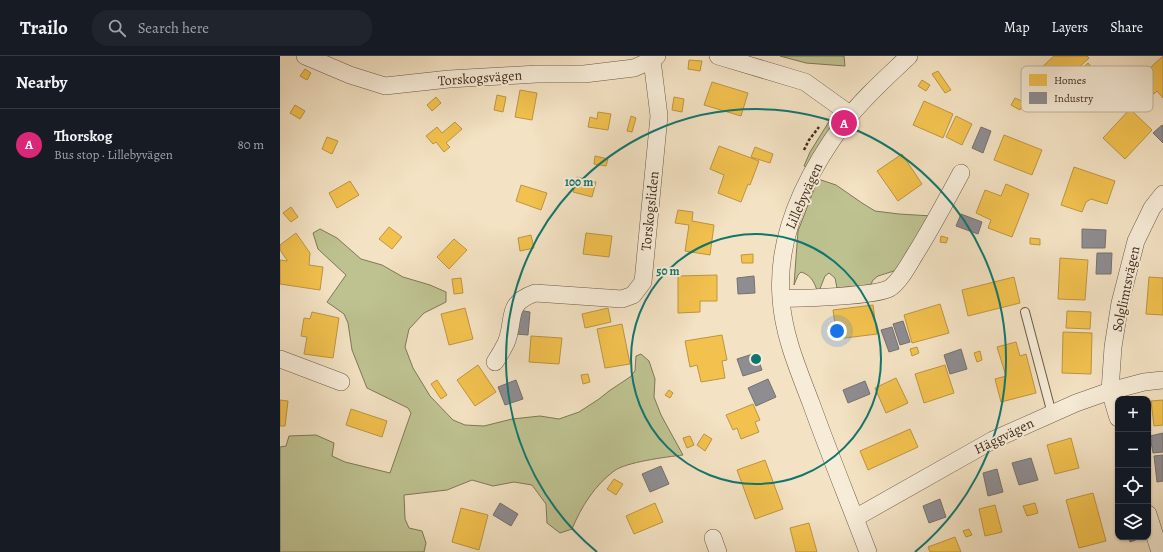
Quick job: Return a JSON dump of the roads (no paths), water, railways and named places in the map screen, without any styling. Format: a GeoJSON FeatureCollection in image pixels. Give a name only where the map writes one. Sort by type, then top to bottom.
{"type":"FeatureCollection","features":[{"type":"Feature","properties":{"kind":"street","name":"Torskogsvägen"},"geometry":{"type":"LineString","coordinates":[[305,56],[350,75],[385,86],[522,75],[584,74],[634,68],[654,58]]}},
{"type":"Feature","properties":{"kind":"street"},"geometry":{"type":"LineString","coordinates":[[718,56],[805,82],[851,115]]}},
{"type":"Feature","properties":{"kind":"street","name":"Lillebyvägen"},"geometry":{"type":"LineString","coordinates":[[868,552],[839,480],[793,354],[785,323],[781,298],[781,268],[785,240],[792,216],[805,186],[819,161],[844,123],[872,91],[909,56]]}},
{"type":"Feature","properties":{"kind":"street","name":"Torskogsliden"},"geometry":{"type":"LineString","coordinates":[[495,362],[506,342],[514,307],[519,300],[535,293],[622,299],[633,295],[643,282],[659,116],[654,58]]}},
{"type":"Feature","properties":{"kind":"street"},"geometry":{"type":"LineString","coordinates":[[781,298],[795,299],[874,293],[890,288],[904,273],[932,227],[961,173]]}},
{"type":"Feature","properties":{"kind":"street","name":"Solglimtsvägen"},"geometry":{"type":"LineString","coordinates":[[1110,391],[1113,347],[1120,303],[1136,241],[1152,208],[1163,194]]}},
{"type":"Feature","properties":{"kind":"street"},"geometry":{"type":"LineString","coordinates":[[280,359],[341,382]]}},
{"type":"Feature","properties":{"kind":"street","name":"Häggvägen"},"geometry":{"type":"LineString","coordinates":[[855,518],[993,440],[1076,403],[1110,391],[1144,382],[1163,380]]}},
{"type":"Feature","properties":{"kind":"street"},"geometry":{"type":"LineString","coordinates":[[1110,391],[1115,408]]}},
{"type":"Feature","properties":{"kind":"street"},"geometry":{"type":"LineString","coordinates":[[1151,524],[1160,552]]}},
{"type":"Feature","properties":{"kind":"lane"},"geometry":{"type":"LineString","coordinates":[[1026,312],[1052,414]]}},
{"type":"Feature","properties":{"kind":"place","name":"Thorskog"},"geometry":{"type":"Point","coordinates":[844,123]}}]}
